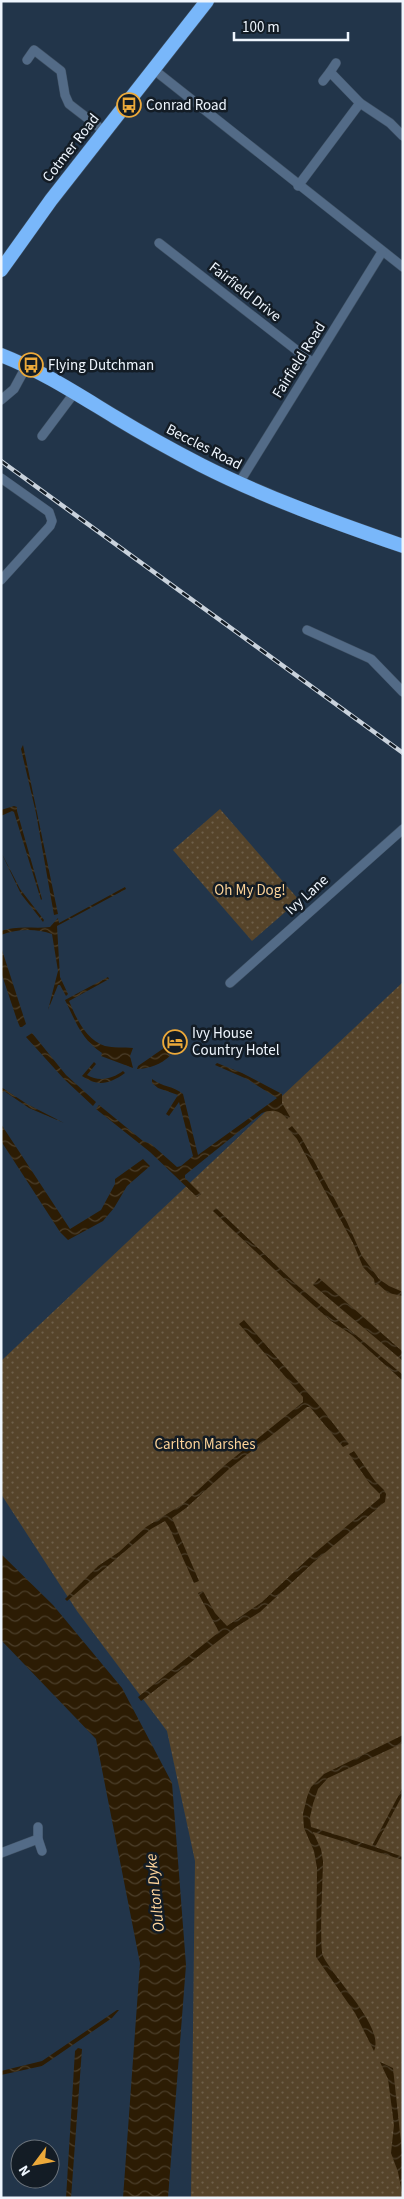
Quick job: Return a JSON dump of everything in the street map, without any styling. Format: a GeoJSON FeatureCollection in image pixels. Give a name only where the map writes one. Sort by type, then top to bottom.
{"type":"FeatureCollection","features":[{"type":"Feature","properties":{"kind":"highway","name":"Cotmer Road"},"geometry":{"type":"LineString","coordinates":[[1,270],[104,131],[208,1]]}},
{"type":"Feature","properties":{"kind":"highway","name":"Beccles Road"},"geometry":{"type":"LineString","coordinates":[[1,355],[27,365],[148,436],[239,483],[274,499],[403,546]]}},
{"type":"Feature","properties":{"kind":"street"},"geometry":{"type":"LineString","coordinates":[[27,60],[34,50],[61,70],[65,95],[69,104],[104,131]]}},
{"type":"Feature","properties":{"kind":"street"},"geometry":{"type":"LineString","coordinates":[[323,81],[336,63]]}},
{"type":"Feature","properties":{"kind":"street"},"geometry":{"type":"LineString","coordinates":[[153,68],[298,186],[403,267]]}},
{"type":"Feature","properties":{"kind":"street"},"geometry":{"type":"LineString","coordinates":[[330,72],[360,103],[390,123],[403,136]]}},
{"type":"Feature","properties":{"kind":"street"},"geometry":{"type":"LineString","coordinates":[[298,186],[360,103]]}},
{"type":"Feature","properties":{"kind":"street","name":"Fairfield Drive"},"geometry":{"type":"LineString","coordinates":[[160,243],[313,363]]}},
{"type":"Feature","properties":{"kind":"street","name":"Fairfield Road"},"geometry":{"type":"LineString","coordinates":[[239,483],[382,252]]}},
{"type":"Feature","properties":{"kind":"street"},"geometry":{"type":"LineString","coordinates":[[1,400],[14,389],[27,365]]}},
{"type":"Feature","properties":{"kind":"street"},"geometry":{"type":"LineString","coordinates":[[42,436],[75,392]]}},
{"type":"Feature","properties":{"kind":"street"},"geometry":{"type":"LineString","coordinates":[[1,478],[49,512],[52,521],[50,526],[1,580]]}},
{"type":"Feature","properties":{"kind":"street"},"geometry":{"type":"LineString","coordinates":[[307,630],[371,659],[403,692]]}},
{"type":"Feature","properties":{"kind":"street","name":"Ivy Lane"},"geometry":{"type":"LineString","coordinates":[[230,983],[403,828]]}},
{"type":"Feature","properties":{"kind":"street"},"geometry":{"type":"LineString","coordinates":[[38,1827],[38,1839],[42,1851]]}},
{"type":"Feature","properties":{"kind":"street"},"geometry":{"type":"LineString","coordinates":[[1,1853],[38,1839]]}},
{"type":"Feature","properties":{"kind":"green space","name":"Oh My Dog!"},"geometry":{"type":"Polygon","coordinates":[[[220,809],[299,900],[252,941],[173,850],[220,809]]]}},
{"type":"Feature","properties":{"kind":"green space","name":"Carlton Marshes"},"geometry":{"type":"Polygon","coordinates":[[[403,982],[403,2198],[191,2198],[195,1861],[167,1731],[77,1611],[1,1494],[1,1361],[403,982]]]}},
{"type":"Feature","properties":{"kind":"water"},"geometry":{"type":"Polygon","coordinates":[[[23,745],[58,914],[54,915],[36,813],[21,749],[23,745]]]}},
{"type":"Feature","properties":{"kind":"water"},"geometry":{"type":"Polygon","coordinates":[[[14,806],[17,807],[41,900],[14,812],[12,811],[1,816],[1,810],[14,806]]]}},
{"type":"Feature","properties":{"kind":"water"},"geometry":{"type":"Polygon","coordinates":[[[1,852],[20,889],[44,920],[43,922],[21,894],[1,852]]]}},
{"type":"Feature","properties":{"kind":"water"},"geometry":{"type":"Polygon","coordinates":[[[125,887],[126,889],[57,926],[60,977],[68,994],[66,996],[60,985],[58,985],[48,1010],[58,971],[52,934],[28,930],[14,931],[1,935],[1,931],[13,928],[50,927],[58,918],[59,923],[125,887]]]}},
{"type":"Feature","properties":{"kind":"water"},"geometry":{"type":"Polygon","coordinates":[[[1,947],[26,1024],[22,1027],[20,1027],[17,1020],[1,972],[1,947]]]}},
{"type":"Feature","properties":{"kind":"water"},"geometry":{"type":"Polygon","coordinates":[[[108,977],[109,979],[69,1001],[82,1028],[92,1039],[105,1046],[133,1048],[130,1056],[133,1068],[101,1056],[102,1053],[89,1042],[80,1030],[65,1000],[108,977]]]}},
{"type":"Feature","properties":{"kind":"water"},"geometry":{"type":"Polygon","coordinates":[[[32,1033],[66,1075],[96,1102],[93,1106],[64,1079],[26,1037],[32,1033]]]}},
{"type":"Feature","properties":{"kind":"water"},"geometry":{"type":"Polygon","coordinates":[[[164,1048],[170,1056],[159,1064],[137,1069],[138,1066],[164,1048]]]}},
{"type":"Feature","properties":{"kind":"water"},"geometry":{"type":"Polygon","coordinates":[[[94,1062],[96,1064],[87,1075],[92,1077],[105,1079],[123,1071],[125,1073],[109,1082],[93,1082],[82,1076],[94,1062]]]}},
{"type":"Feature","properties":{"kind":"water"},"geometry":{"type":"Polygon","coordinates":[[[217,1063],[242,1073],[282,1094],[282,1103],[290,1117],[287,1119],[276,1111],[262,1113],[185,1175],[185,1178],[201,1194],[197,1197],[150,1152],[96,1109],[99,1105],[143,1141],[151,1144],[177,1167],[181,1166],[193,1156],[179,1102],[169,1116],[166,1114],[178,1095],[158,1088],[152,1083],[152,1079],[183,1094],[198,1155],[277,1098],[247,1079],[215,1065],[217,1063]]]}},
{"type":"Feature","properties":{"kind":"water"},"geometry":{"type":"Polygon","coordinates":[[[1,1087],[27,1104],[64,1123],[29,1108],[4,1091],[1,1094],[1,1087]]]}},
{"type":"Feature","properties":{"kind":"water"},"geometry":{"type":"Polygon","coordinates":[[[1,1124],[70,1229],[101,1210],[115,1184],[115,1179],[143,1159],[150,1166],[127,1186],[114,1208],[103,1221],[68,1240],[60,1232],[1,1141],[1,1124]]]}},
{"type":"Feature","properties":{"kind":"water"},"geometry":{"type":"Polygon","coordinates":[[[292,1126],[301,1137],[347,1222],[362,1256],[379,1279],[403,1292],[403,1296],[388,1293],[378,1284],[375,1285],[374,1279],[363,1267],[353,1243],[297,1139],[288,1129],[292,1126]]]}},
{"type":"Feature","properties":{"kind":"water"},"geometry":{"type":"Polygon","coordinates":[[[216,1208],[298,1286],[403,1375],[403,1381],[352,1335],[331,1321],[294,1288],[213,1211],[216,1208]]]}},
{"type":"Feature","properties":{"kind":"water"},"geometry":{"type":"Polygon","coordinates":[[[319,1278],[403,1352],[403,1361],[313,1285],[319,1278]]]}},
{"type":"Feature","properties":{"kind":"water"},"geometry":{"type":"Polygon","coordinates":[[[244,1320],[322,1409],[349,1444],[343,1447],[310,1407],[307,1407],[229,1469],[186,1508],[172,1518],[199,1581],[194,1583],[165,1521],[151,1529],[67,1601],[65,1599],[98,1566],[119,1552],[146,1527],[183,1504],[225,1465],[303,1402],[303,1397],[239,1324],[244,1320]]]}},
{"type":"Feature","properties":{"kind":"water"},"geometry":{"type":"Polygon","coordinates":[[[354,1451],[375,1481],[384,1490],[386,1494],[385,1502],[314,1562],[260,1612],[236,1627],[141,1701],[138,1697],[219,1632],[198,1593],[203,1591],[215,1613],[227,1626],[262,1602],[310,1557],[380,1498],[380,1494],[370,1484],[349,1454],[354,1451]]]}},
{"type":"Feature","properties":{"kind":"water","name":"Oulton Dyke"},"geometry":{"type":"Polygon","coordinates":[[[1,1554],[53,1605],[122,1688],[172,1783],[186,1965],[168,2198],[123,2198],[140,1963],[96,1739],[1,1640],[1,1554]]]}},
{"type":"Feature","properties":{"kind":"water"},"geometry":{"type":"Polygon","coordinates":[[[403,1735],[403,1743],[328,1778],[318,1789],[310,1817],[311,1827],[372,1846],[403,1787],[403,1794],[375,1847],[403,1857],[403,1860],[313,1832],[321,1849],[323,1861],[321,1926],[323,1956],[366,2016],[375,2041],[374,2051],[355,2013],[316,1957],[317,1868],[314,1851],[304,1828],[303,1814],[311,1787],[324,1774],[403,1735]]]}},
{"type":"Feature","properties":{"kind":"water"},"geometry":{"type":"Polygon","coordinates":[[[119,2010],[112,2018],[42,2066],[1,2075],[1,2071],[42,2061],[119,2010]]]}},
{"type":"Feature","properties":{"kind":"water"},"geometry":{"type":"Polygon","coordinates":[[[78,2048],[82,2049],[71,2198],[66,2198],[75,2051],[78,2048]]]}},
{"type":"Feature","properties":{"kind":"water"},"geometry":{"type":"Polygon","coordinates":[[[380,2062],[393,2068],[403,2161],[403,2198],[398,2172],[391,2153],[394,2125],[388,2079],[380,2062]]]}},
{"type":"Feature","properties":{"kind":"railway"},"geometry":{"type":"LineString","coordinates":[[1,461],[403,753]]}},
{"type":"Feature","properties":{"kind":"place","name":"Conrad Road"},"geometry":{"type":"Point","coordinates":[129,105]}},
{"type":"Feature","properties":{"kind":"place","name":"Flying Dutchman"},"geometry":{"type":"Point","coordinates":[31,365]}},
{"type":"Feature","properties":{"kind":"place","name":"Ivy House Country Hotel"},"geometry":{"type":"Point","coordinates":[175,1042]}}]}
